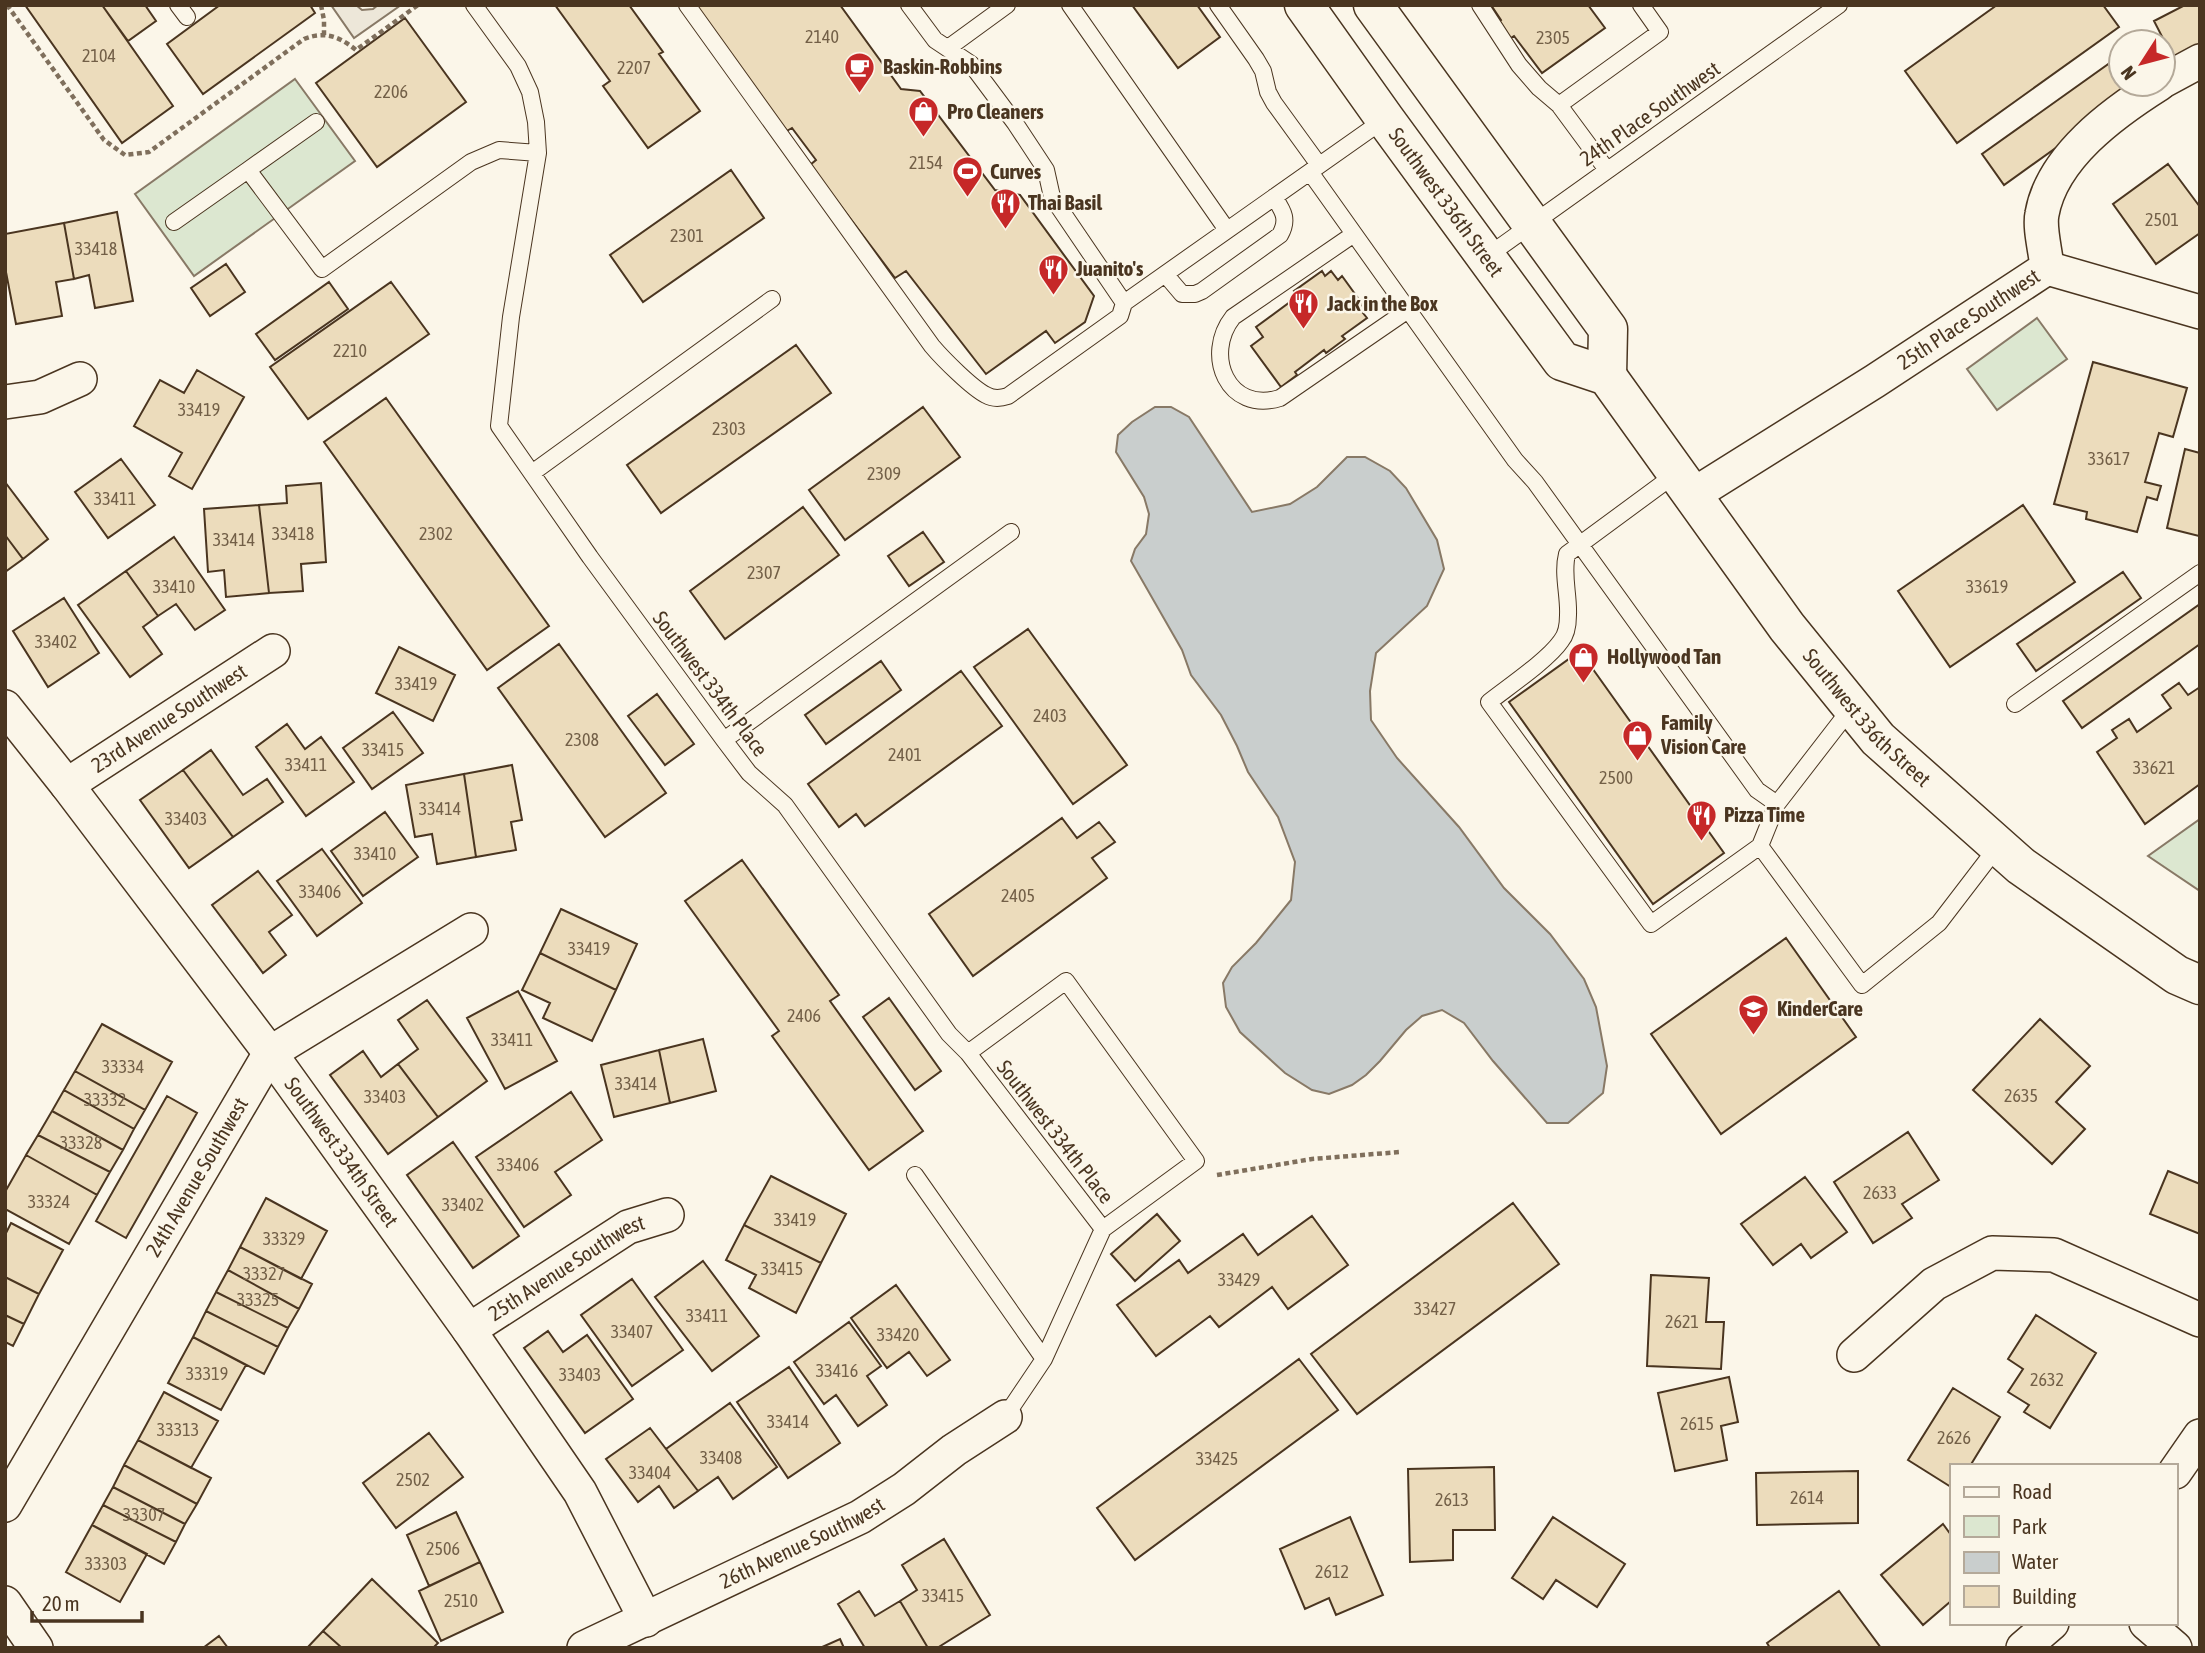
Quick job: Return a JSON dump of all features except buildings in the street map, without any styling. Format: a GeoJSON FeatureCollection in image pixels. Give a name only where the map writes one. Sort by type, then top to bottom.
{"type":"FeatureCollection","features":[{"type":"Feature","properties":{"kind":"main road","name":"Southwest 336th Street"},"geometry":{"type":"LineString","coordinates":[[1304,5],[1562,361],[1607,376],[1787,627],[1878,739],[2021,866],[2177,975],[2200,985]]}},
{"type":"Feature","properties":{"kind":"main road"},"geometry":{"type":"LineString","coordinates":[[1373,5],[1608,329],[1607,376]]}},
{"type":"Feature","properties":{"kind":"street","name":"25th Place Southwest"},"geometry":{"type":"LineString","coordinates":[[2177,74],[2200,61]]}},
{"type":"Feature","properties":{"kind":"street","name":"25th Place Southwest"},"geometry":{"type":"LineString","coordinates":[[1685,484],[1875,381],[2047,268],[2042,215],[2053,184],[2072,152],[2138,98]]}},
{"type":"Feature","properties":{"kind":"street"},"geometry":{"type":"LineString","coordinates":[[2047,268],[2200,312]]}},
{"type":"Feature","properties":{"kind":"street"},"geometry":{"type":"LineString","coordinates":[[5,402],[40,397],[80,379]]}},
{"type":"Feature","properties":{"kind":"street","name":"23rd Avenue Southwest"},"geometry":{"type":"LineString","coordinates":[[66,785],[273,651]]}},
{"type":"Feature","properties":{"kind":"street","name":"Southwest 334th Street"},"geometry":{"type":"LineString","coordinates":[[5,707],[270,1053],[469,1329],[580,1492],[646,1620]]}},
{"type":"Feature","properties":{"kind":"street","name":"24th Avenue Southwest"},"geometry":{"type":"LineString","coordinates":[[5,1505],[270,1053],[471,930]]}},
{"type":"Feature","properties":{"kind":"street","name":"25th Avenue Southwest"},"geometry":{"type":"LineString","coordinates":[[469,1329],[628,1227],[667,1215]]}},
{"type":"Feature","properties":{"kind":"street"},"geometry":{"type":"LineString","coordinates":[[1854,1355],[1934,1284],[1992,1254],[2054,1255],[2200,1320]]}},
{"type":"Feature","properties":{"kind":"street","name":"26th Avenue Southwest"},"geometry":{"type":"LineString","coordinates":[[584,1648],[860,1517],[1005,1417]]}},
{"type":"Feature","properties":{"kind":"street"},"geometry":{"type":"LineString","coordinates":[[2177,1469],[2200,1436]]}},
{"type":"Feature","properties":{"kind":"street"},"geometry":{"type":"LineString","coordinates":[[5,1603],[36,1648]]}},
{"type":"Feature","properties":{"kind":"street"},"geometry":{"type":"LineString","coordinates":[[2023,1648],[2050,1625]]}},
{"type":"Feature","properties":{"kind":"street"},"geometry":{"type":"LineString","coordinates":[[2148,1625],[2175,1648]]}},
{"type":"Feature","properties":{"kind":"lane","name":"Southwest 334th Place"},"geometry":{"type":"LineString","coordinates":[[474,5],[518,66],[530,92],[537,122],[538,153],[511,317],[499,426],[590,557],[724,740],[749,773],[786,805],[950,1034],[968,1053],[1103,1229],[1044,1359],[1005,1417]]}},
{"type":"Feature","properties":{"kind":"lane"},"geometry":{"type":"LineString","coordinates":[[687,5],[932,346],[944,360],[987,396],[1008,396],[1121,316],[1124,303],[1385,119]]}},
{"type":"Feature","properties":{"kind":"lane"},"geometry":{"type":"LineString","coordinates":[[909,5],[935,40],[971,64],[1045,170],[1052,197],[1124,303]]}},
{"type":"Feature","properties":{"kind":"lane"},"geometry":{"type":"LineString","coordinates":[[948,48],[1007,5]]}},
{"type":"Feature","properties":{"kind":"lane"},"geometry":{"type":"LineString","coordinates":[[1070,5],[1227,230]]}},
{"type":"Feature","properties":{"kind":"lane"},"geometry":{"type":"LineString","coordinates":[[1218,5],[1256,59],[1274,103],[1354,234],[1515,460],[1535,482],[1757,790],[1777,804]]}},
{"type":"Feature","properties":{"kind":"lane"},"geometry":{"type":"LineString","coordinates":[[1480,5],[1520,65],[1539,88],[1559,104],[1607,170]]}},
{"type":"Feature","properties":{"kind":"lane"},"geometry":{"type":"LineString","coordinates":[[1559,104],[1660,32],[1641,5]]}},
{"type":"Feature","properties":{"kind":"lane","name":"24th Place Southwest"},"geometry":{"type":"LineString","coordinates":[[1486,257],[1839,5]]}},
{"type":"Feature","properties":{"kind":"lane"},"geometry":{"type":"LineString","coordinates":[[174,222],[316,122]]}},
{"type":"Feature","properties":{"kind":"lane"},"geometry":{"type":"LineString","coordinates":[[248,170],[322,269],[471,162],[499,150],[538,153]]}},
{"type":"Feature","properties":{"kind":"lane"},"geometry":{"type":"LineString","coordinates":[[1165,274],[1182,295],[1195,295],[1202,291],[1280,235],[1286,222],[1285,215],[1274,197]]}},
{"type":"Feature","properties":{"kind":"lane"},"geometry":{"type":"LineString","coordinates":[[1354,234],[1233,317],[1224,327],[1220,340],[1220,364],[1233,389],[1256,401],[1268,402],[1280,398],[1408,310]]}},
{"type":"Feature","properties":{"kind":"lane"},"geometry":{"type":"LineString","coordinates":[[532,473],[772,299]]}},
{"type":"Feature","properties":{"kind":"lane"},"geometry":{"type":"LineString","coordinates":[[1685,484],[1579,544],[1567,554],[1565,563],[1568,625],[1562,640],[1489,702],[1651,924],[1760,846],[1777,804],[1852,706]]}},
{"type":"Feature","properties":{"kind":"lane"},"geometry":{"type":"LineString","coordinates":[[724,740],[1011,532]]}},
{"type":"Feature","properties":{"kind":"lane"},"geometry":{"type":"LineString","coordinates":[[2015,704],[2200,573]]}},
{"type":"Feature","properties":{"kind":"lane"},"geometry":{"type":"LineString","coordinates":[[1760,846],[1862,985],[1939,923],[1998,846]]}},
{"type":"Feature","properties":{"kind":"lane"},"geometry":{"type":"LineString","coordinates":[[968,1053],[1066,981],[1196,1161],[1103,1229]]}},
{"type":"Feature","properties":{"kind":"lane"},"geometry":{"type":"LineString","coordinates":[[915,1175],[1044,1359]]}},
{"type":"Feature","properties":{"kind":"path"},"geometry":{"type":"LineString","coordinates":[[7,5],[104,140],[125,155],[149,152],[304,39],[317,33],[345,41],[356,50],[418,5]]}},
{"type":"Feature","properties":{"kind":"path"},"geometry":{"type":"LineString","coordinates":[[321,5],[324,35]]}},
{"type":"Feature","properties":{"kind":"path"},"geometry":{"type":"LineString","coordinates":[[1168,1182],[1312,1159],[1400,1152]]}},
{"type":"Feature","properties":{"kind":"green space"},"geometry":{"type":"Polygon","coordinates":[[[295,79],[355,161],[194,276],[135,194],[295,79]]]}},
{"type":"Feature","properties":{"kind":"green space"},"geometry":{"type":"Polygon","coordinates":[[[2037,318],[2067,359],[1997,410],[1967,369],[2037,318]]]}},
{"type":"Feature","properties":{"kind":"green space"},"geometry":{"type":"Polygon","coordinates":[[[2200,819],[2200,891],[2148,856],[2200,819]]]}},
{"type":"Feature","properties":{"kind":"shaded area"},"geometry":{"type":"Polygon","coordinates":[[[331,5],[356,5],[362,10],[373,9],[378,5],[401,5],[354,38],[331,5]]]}},
{"type":"Feature","properties":{"kind":"water"},"geometry":{"type":"Polygon","coordinates":[[[1155,407],[1171,407],[1189,417],[1252,512],[1290,504],[1317,487],[1347,457],[1365,457],[1390,471],[1406,488],[1437,540],[1444,569],[1427,606],[1376,653],[1370,691],[1371,720],[1397,758],[1459,827],[1504,888],[1550,934],[1584,979],[1596,1007],[1607,1066],[1603,1093],[1568,1123],[1547,1123],[1464,1023],[1442,1010],[1422,1016],[1366,1075],[1352,1085],[1329,1094],[1312,1090],[1285,1073],[1240,1032],[1226,1007],[1223,983],[1232,967],[1256,943],[1291,900],[1295,862],[1278,817],[1248,772],[1221,715],[1191,675],[1182,650],[1131,561],[1135,549],[1146,534],[1149,514],[1144,497],[1116,452],[1118,435],[1155,407]]]}},
{"type":"Feature","properties":{"kind":"place","name":"Baskin-Robbins"},"geometry":{"type":"Point","coordinates":[860,94]}},
{"type":"Feature","properties":{"kind":"place","name":"Pro Cleaners"},"geometry":{"type":"Point","coordinates":[924,139]}},
{"type":"Feature","properties":{"kind":"place","name":"Curves"},"geometry":{"type":"Point","coordinates":[967,199]}},
{"type":"Feature","properties":{"kind":"place","name":"Thai Basil"},"geometry":{"type":"Point","coordinates":[1005,230]}},
{"type":"Feature","properties":{"kind":"place","name":"Juanito's"},"geometry":{"type":"Point","coordinates":[1053,296]}},
{"type":"Feature","properties":{"kind":"place","name":"Jack in the Box"},"geometry":{"type":"Point","coordinates":[1304,331]}},
{"type":"Feature","properties":{"kind":"place","name":"Hollywood Tan"},"geometry":{"type":"Point","coordinates":[1584,684]}},
{"type":"Feature","properties":{"kind":"place","name":"Family Vision Care"},"geometry":{"type":"Point","coordinates":[1638,762]}},
{"type":"Feature","properties":{"kind":"place","name":"Pizza Time"},"geometry":{"type":"Point","coordinates":[1701,842]}},
{"type":"Feature","properties":{"kind":"place","name":"KinderCare"},"geometry":{"type":"Point","coordinates":[1754,1036]}}]}
